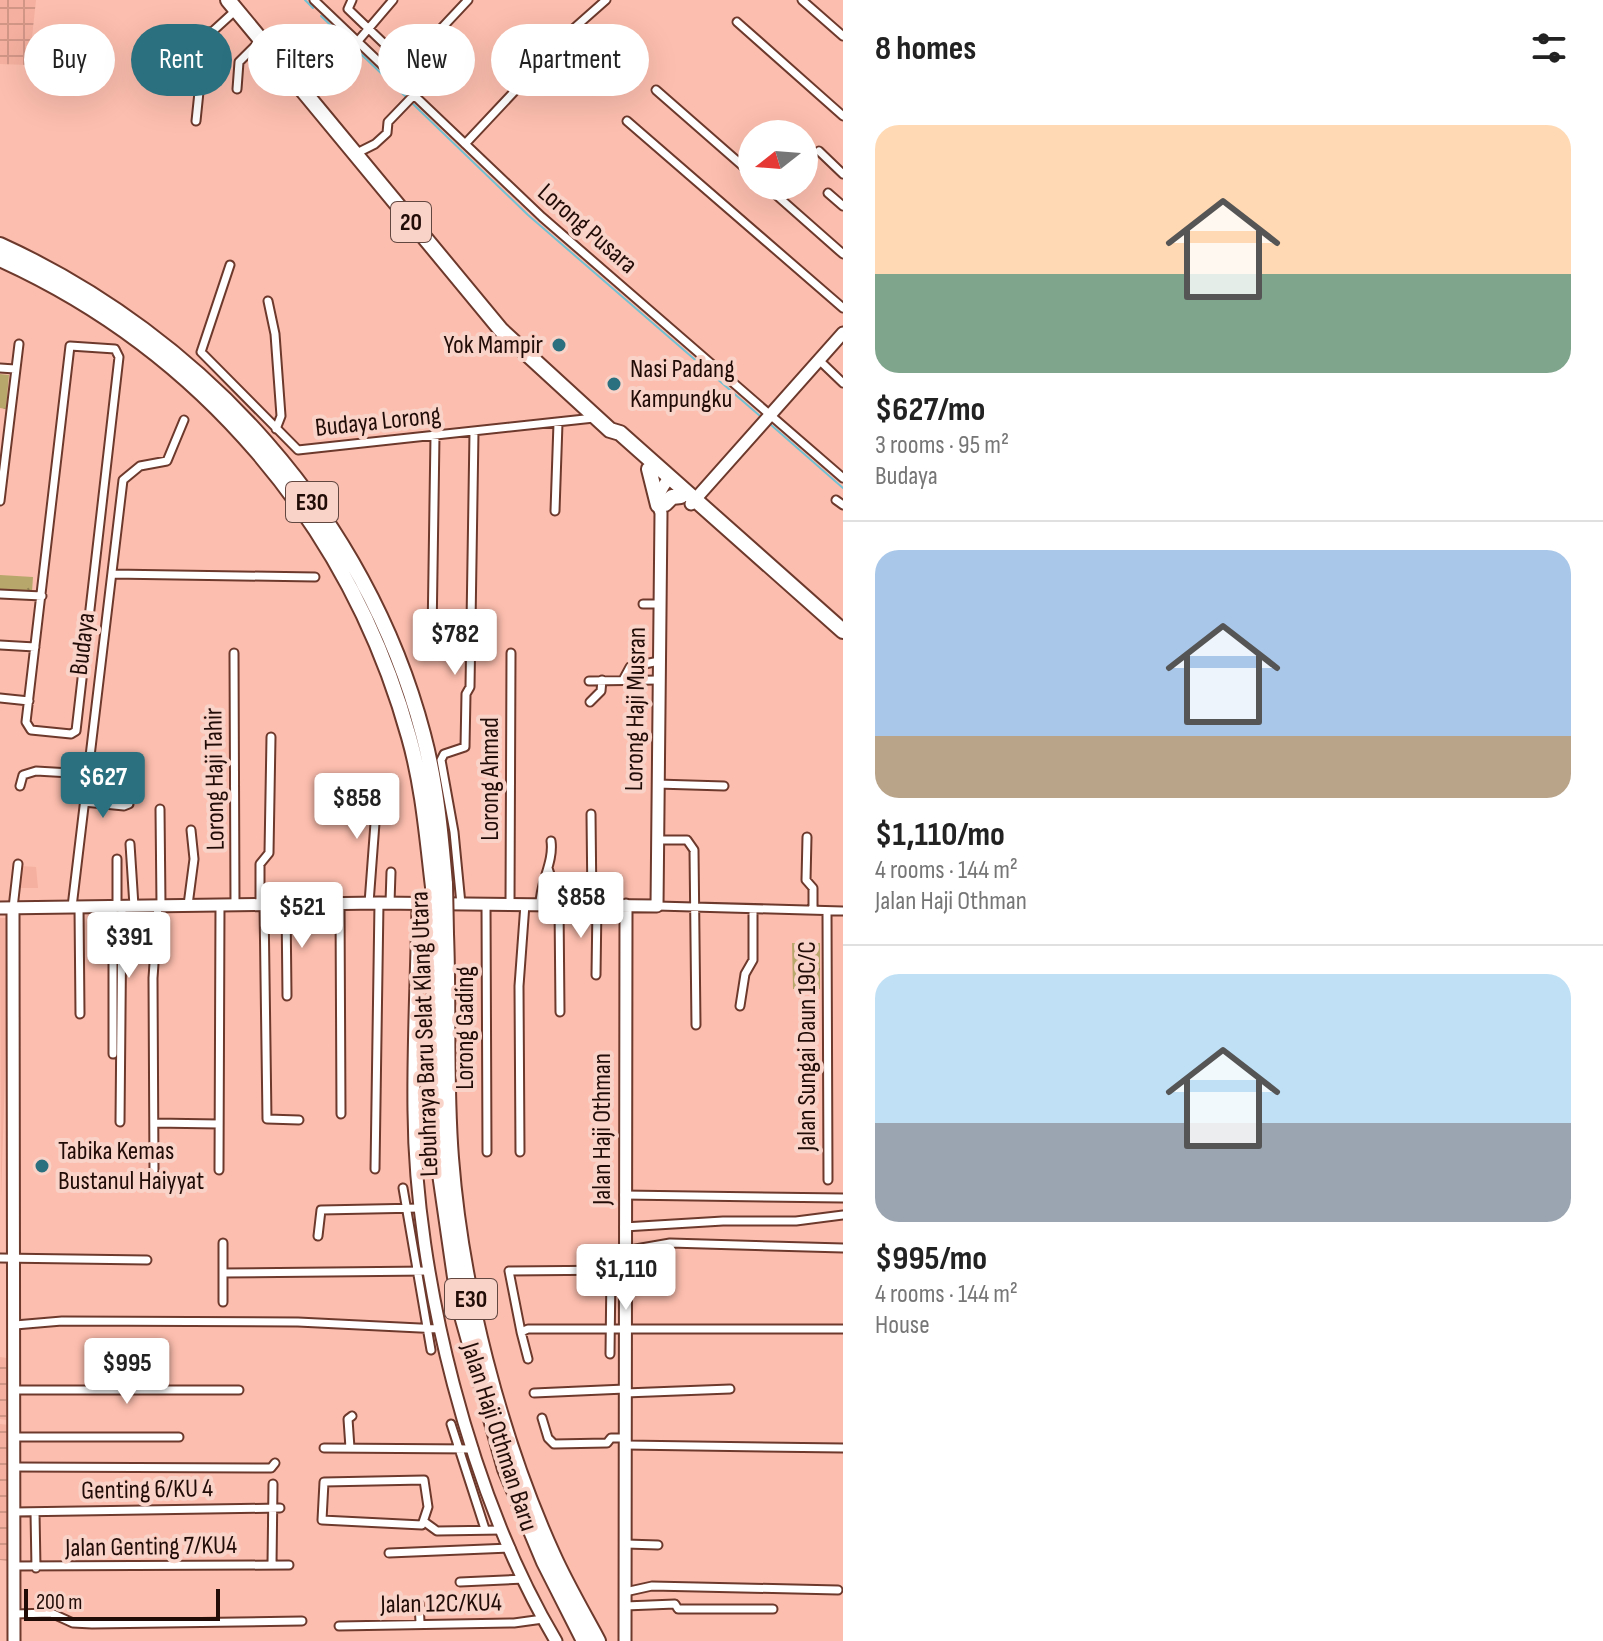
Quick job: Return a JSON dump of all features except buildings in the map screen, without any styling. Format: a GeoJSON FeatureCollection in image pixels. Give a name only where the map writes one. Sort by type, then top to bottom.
{"type":"FeatureCollection","features":[{"type":"Feature","properties":{"kind":"highway","name":"20"},"geometry":{"type":"LineString","coordinates":[[232,5],[248,24]]}},
{"type":"Feature","properties":{"kind":"highway","name":"20"},"geometry":{"type":"LineString","coordinates":[[307,96],[501,330],[610,430],[615,439],[678,490]]}},
{"type":"Feature","properties":{"kind":"highway","name":"Lebuhraya Baru Selat Klang Utara"},"geometry":{"type":"LineString","coordinates":[[0,245],[95,295],[179,356],[259,434],[306,492],[382,619],[406,678],[427,750],[439,886],[450,1144],[458,1228],[471,1301],[517,1464],[553,1556],[598,1641]]}},
{"type":"Feature","properties":{"kind":"highway","name":"Lebuhraya Baru Selat Klang Utara"},"geometry":{"type":"LineString","coordinates":[[0,259],[89,305],[173,366],[244,435],[309,517],[336,563],[391,680],[410,738],[439,886]]}},
{"type":"Feature","properties":{"kind":"highway","name":"20"},"geometry":{"type":"LineString","coordinates":[[610,430],[620,433],[678,490],[843,631]]}},
{"type":"Feature","properties":{"kind":"highway"},"geometry":{"type":"LineString","coordinates":[[649,469],[661,507],[678,490]]}},
{"type":"Feature","properties":{"kind":"highway","name":"Lebuhraya Baru Selat Klang Utara"},"geometry":{"type":"LineString","coordinates":[[440,934],[437,1153],[459,1305],[505,1469],[544,1562],[584,1641]]}},
{"type":"Feature","properties":{"kind":"street","name":"Lorong Pusara"},"geometry":{"type":"LineString","coordinates":[[314,0],[340,24]]}},
{"type":"Feature","properties":{"kind":"street"},"geometry":{"type":"LineString","coordinates":[[352,0],[348,9],[378,37]]}},
{"type":"Feature","properties":{"kind":"street"},"geometry":{"type":"LineString","coordinates":[[362,36],[393,0]]}},
{"type":"Feature","properties":{"kind":"street"},"geometry":{"type":"LineString","coordinates":[[445,24],[468,0]]}},
{"type":"Feature","properties":{"kind":"street"},"geometry":{"type":"LineString","coordinates":[[465,144],[572,30],[606,0]]}},
{"type":"Feature","properties":{"kind":"street"},"geometry":{"type":"LineString","coordinates":[[802,0],[843,36]]}},
{"type":"Feature","properties":{"kind":"street"},"geometry":{"type":"LineString","coordinates":[[218,24],[232,5]]}},
{"type":"Feature","properties":{"kind":"street"},"geometry":{"type":"LineString","coordinates":[[737,22],[843,116]]}},
{"type":"Feature","properties":{"kind":"street","name":"Lorong Pusara"},"geometry":{"type":"LineString","coordinates":[[362,45],[378,60]]}},
{"type":"Feature","properties":{"kind":"street"},"geometry":{"type":"LineString","coordinates":[[237,89],[239,62],[248,53]]}},
{"type":"Feature","properties":{"kind":"street"},"geometry":{"type":"LineString","coordinates":[[656,90],[738,162]]}},
{"type":"Feature","properties":{"kind":"street"},"geometry":{"type":"LineString","coordinates":[[196,121],[199,96]]}},
{"type":"Feature","properties":{"kind":"street"},"geometry":{"type":"LineString","coordinates":[[355,154],[375,144],[387,133],[388,122],[413,96]]}},
{"type":"Feature","properties":{"kind":"street","name":"Lorong Pusara"},"geometry":{"type":"LineString","coordinates":[[415,96],[542,217],[843,478]]}},
{"type":"Feature","properties":{"kind":"street"},"geometry":{"type":"LineString","coordinates":[[627,121],[843,308]]}},
{"type":"Feature","properties":{"kind":"street"},"geometry":{"type":"LineString","coordinates":[[819,151],[843,174]]}},
{"type":"Feature","properties":{"kind":"street"},"geometry":{"type":"LineString","coordinates":[[828,193],[843,206]]}},
{"type":"Feature","properties":{"kind":"street"},"geometry":{"type":"LineString","coordinates":[[782,200],[843,254]]}},
{"type":"Feature","properties":{"kind":"street","name":"Budaya Lorong"},"geometry":{"type":"LineString","coordinates":[[230,265],[201,352],[298,450],[596,417]]}},
{"type":"Feature","properties":{"kind":"street"},"geometry":{"type":"LineString","coordinates":[[268,301],[275,334],[281,416],[276,429]]}},
{"type":"Feature","properties":{"kind":"street"},"geometry":{"type":"LineString","coordinates":[[678,490],[768,416],[843,333]]}},
{"type":"Feature","properties":{"kind":"street"},"geometry":{"type":"LineString","coordinates":[[0,501],[3,454],[19,344]]}},
{"type":"Feature","properties":{"kind":"street"},"geometry":{"type":"LineString","coordinates":[[70,346],[115,349],[119,357],[74,733],[31,730],[26,722],[42,596],[70,346]]}},
{"type":"Feature","properties":{"kind":"street"},"geometry":{"type":"LineString","coordinates":[[819,360],[843,383]]}},
{"type":"Feature","properties":{"kind":"street"},"geometry":{"type":"LineString","coordinates":[[0,368],[15,369]]}},
{"type":"Feature","properties":{"kind":"street"},"geometry":{"type":"LineString","coordinates":[[0,411],[11,412]]}},
{"type":"Feature","properties":{"kind":"street","name":"Budaya"},"geometry":{"type":"LineString","coordinates":[[80,1014],[76,907],[84,802],[123,480],[129,471],[140,466],[167,461],[184,420]]}},
{"type":"Feature","properties":{"kind":"street"},"geometry":{"type":"LineString","coordinates":[[555,511],[558,423]]}},
{"type":"Feature","properties":{"kind":"street"},"geometry":{"type":"LineString","coordinates":[[461,904],[454,832],[441,760],[444,754],[465,747],[464,711],[471,673],[474,432]]}},
{"type":"Feature","properties":{"kind":"street"},"geometry":{"type":"LineString","coordinates":[[432,636],[435,436]]}},
{"type":"Feature","properties":{"kind":"street","name":"Lorong Haji Musran"},"geometry":{"type":"LineString","coordinates":[[657,906],[661,507]]}},
{"type":"Feature","properties":{"kind":"street"},"geometry":{"type":"LineString","coordinates":[[112,574],[315,577]]}},
{"type":"Feature","properties":{"kind":"street"},"geometry":{"type":"LineString","coordinates":[[0,594],[42,596]]}},
{"type":"Feature","properties":{"kind":"street"},"geometry":{"type":"LineString","coordinates":[[643,604],[660,604]]}},
{"type":"Feature","properties":{"kind":"street"},"geometry":{"type":"LineString","coordinates":[[0,645],[35,647]]}},
{"type":"Feature","properties":{"kind":"street","name":"Lorong Haji Tahir"},"geometry":{"type":"LineString","coordinates":[[234,653],[235,904]]}},
{"type":"Feature","properties":{"kind":"street","name":"Lorong Ahmad"},"geometry":{"type":"LineString","coordinates":[[510,904],[511,653]]}},
{"type":"Feature","properties":{"kind":"street"},"geometry":{"type":"LineString","coordinates":[[623,680],[630,667],[659,661]]}},
{"type":"Feature","properties":{"kind":"street"},"geometry":{"type":"LineString","coordinates":[[590,702],[601,691],[602,680]]}},
{"type":"Feature","properties":{"kind":"street"},"geometry":{"type":"LineString","coordinates":[[589,681],[659,680]]}},
{"type":"Feature","properties":{"kind":"street"},"geometry":{"type":"LineString","coordinates":[[0,698],[29,701]]}},
{"type":"Feature","properties":{"kind":"street"},"geometry":{"type":"LineString","coordinates":[[271,737],[269,853],[260,864],[267,1119],[299,1120]]}},
{"type":"Feature","properties":{"kind":"street"},"geometry":{"type":"LineString","coordinates":[[20,786],[23,775],[36,771],[88,774]]}},
{"type":"Feature","properties":{"kind":"street"},"geometry":{"type":"LineString","coordinates":[[84,802],[129,804],[130,773]]}},
{"type":"Feature","properties":{"kind":"street"},"geometry":{"type":"LineString","coordinates":[[375,1169],[380,903],[378,783]]}},
{"type":"Feature","properties":{"kind":"street"},"geometry":{"type":"LineString","coordinates":[[657,784],[724,786]]}},
{"type":"Feature","properties":{"kind":"street"},"geometry":{"type":"LineString","coordinates":[[154,1170],[153,978],[160,905],[160,809]]}},
{"type":"Feature","properties":{"kind":"street"},"geometry":{"type":"LineString","coordinates":[[591,814],[596,975]]}},
{"type":"Feature","properties":{"kind":"street"},"geometry":{"type":"LineString","coordinates":[[188,905],[194,859],[191,830]]}},
{"type":"Feature","properties":{"kind":"street"},"geometry":{"type":"LineString","coordinates":[[807,837],[806,880],[813,888],[813,910]]}},
{"type":"Feature","properties":{"kind":"street"},"geometry":{"type":"LineString","coordinates":[[657,840],[687,840],[692,844],[696,1025]]}},
{"type":"Feature","properties":{"kind":"street"},"geometry":{"type":"LineString","coordinates":[[540,904],[540,884],[548,868],[551,841]]}},
{"type":"Feature","properties":{"kind":"street"},"geometry":{"type":"LineString","coordinates":[[113,1054],[121,906],[130,844]]}},
{"type":"Feature","properties":{"kind":"street"},"geometry":{"type":"LineString","coordinates":[[117,859],[121,906],[120,1122]]}},
{"type":"Feature","properties":{"kind":"street"},"geometry":{"type":"LineString","coordinates":[[14,1641],[15,1325],[14,1258],[8,1232],[13,908],[18,864]]}},
{"type":"Feature","properties":{"kind":"street"},"geometry":{"type":"LineString","coordinates":[[548,868],[564,904],[560,1012]]}},
{"type":"Feature","properties":{"kind":"street"},"geometry":{"type":"LineString","coordinates":[[380,903],[391,872]]}},
{"type":"Feature","properties":{"kind":"street"},"geometry":{"type":"LineString","coordinates":[[340,903],[341,1114]]}},
{"type":"Feature","properties":{"kind":"street"},"geometry":{"type":"LineString","coordinates":[[0,908],[486,903],[843,911]]}},
{"type":"Feature","properties":{"kind":"street","name":"Lorong Gading"},"geometry":{"type":"LineString","coordinates":[[486,903],[487,1152]]}},
{"type":"Feature","properties":{"kind":"street"},"geometry":{"type":"LineString","coordinates":[[286,904],[287,996]]}},
{"type":"Feature","properties":{"kind":"street","name":"Jalan Haji Othman Baru"},"geometry":{"type":"LineString","coordinates":[[418,904],[414,1111],[434,1330],[504,1530],[543,1619],[556,1641]]}},
{"type":"Feature","properties":{"kind":"street"},"geometry":{"type":"LineString","coordinates":[[520,1152],[519,986],[525,904]]}},
{"type":"Feature","properties":{"kind":"street"},"geometry":{"type":"LineString","coordinates":[[219,1170],[220,905]]}},
{"type":"Feature","properties":{"kind":"street","name":"Jalan Haji Othman"},"geometry":{"type":"LineString","coordinates":[[625,1641],[626,905]]}},
{"type":"Feature","properties":{"kind":"street"},"geometry":{"type":"LineString","coordinates":[[740,1006],[745,974],[753,960],[753,909]]}},
{"type":"Feature","properties":{"kind":"street","name":"Jalan Sungai Daun 19C/C"},"geometry":{"type":"LineString","coordinates":[[827,911],[828,1180]]}},
{"type":"Feature","properties":{"kind":"street"},"geometry":{"type":"LineString","coordinates":[[154,1123],[219,1124]]}},
{"type":"Feature","properties":{"kind":"street"},"geometry":{"type":"LineString","coordinates":[[403,1188],[415,1271],[434,1330],[431,1350]]}},
{"type":"Feature","properties":{"kind":"street"},"geometry":{"type":"LineString","coordinates":[[624,1195],[843,1198]]}},
{"type":"Feature","properties":{"kind":"street"},"geometry":{"type":"LineString","coordinates":[[318,1236],[321,1210],[421,1208]]}},
{"type":"Feature","properties":{"kind":"street"},"geometry":{"type":"LineString","coordinates":[[624,1227],[723,1221],[796,1221],[843,1215]]}},
{"type":"Feature","properties":{"kind":"street"},"geometry":{"type":"LineString","coordinates":[[223,1243],[223,1302]]}},
{"type":"Feature","properties":{"kind":"street"},"geometry":{"type":"LineString","coordinates":[[624,1251],[670,1243],[843,1248]]}},
{"type":"Feature","properties":{"kind":"street"},"geometry":{"type":"LineString","coordinates":[[0,1258],[147,1260]]}},
{"type":"Feature","properties":{"kind":"street"},"geometry":{"type":"LineString","coordinates":[[610,1354],[611,1270]]}},
{"type":"Feature","properties":{"kind":"street"},"geometry":{"type":"LineString","coordinates":[[528,1359],[508,1280],[509,1271],[624,1270]]}},
{"type":"Feature","properties":{"kind":"street"},"geometry":{"type":"LineString","coordinates":[[223,1273],[429,1271]]}},
{"type":"Feature","properties":{"kind":"street"},"geometry":{"type":"LineString","coordinates":[[15,1325],[62,1321],[298,1322],[434,1330]]}},
{"type":"Feature","properties":{"kind":"street"},"geometry":{"type":"LineString","coordinates":[[521,1332],[528,1329],[610,1328],[843,1329]]}},
{"type":"Feature","properties":{"kind":"street"},"geometry":{"type":"LineString","coordinates":[[534,1393],[730,1389]]}},
{"type":"Feature","properties":{"kind":"street"},"geometry":{"type":"LineString","coordinates":[[14,1390],[239,1390]]}},
{"type":"Feature","properties":{"kind":"street"},"geometry":{"type":"LineString","coordinates":[[350,1448],[348,1419],[352,1416]]}},
{"type":"Feature","properties":{"kind":"street"},"geometry":{"type":"LineString","coordinates":[[542,1418],[548,1438],[554,1444],[607,1443],[611,1438],[626,1442],[843,1448]]}},
{"type":"Feature","properties":{"kind":"street"},"geometry":{"type":"LineString","coordinates":[[451,1424],[485,1529]]}},
{"type":"Feature","properties":{"kind":"street"},"geometry":{"type":"LineString","coordinates":[[14,1437],[179,1437]]}},
{"type":"Feature","properties":{"kind":"street"},"geometry":{"type":"LineString","coordinates":[[324,1448],[474,1449]]}},
{"type":"Feature","properties":{"kind":"street"},"geometry":{"type":"LineString","coordinates":[[14,1467],[271,1468],[275,1463]]}},
{"type":"Feature","properties":{"kind":"street"},"geometry":{"type":"LineString","coordinates":[[426,1523],[428,1507],[424,1480],[321,1484],[323,1521],[426,1523],[437,1531],[504,1530]]}},
{"type":"Feature","properties":{"kind":"street"},"geometry":{"type":"LineString","coordinates":[[272,1565],[276,1508],[273,1484]]}},
{"type":"Feature","properties":{"kind":"street","name":"Genting 6/KU 4"},"geometry":{"type":"LineString","coordinates":[[14,1512],[276,1508]]}},
{"type":"Feature","properties":{"kind":"street"},"geometry":{"type":"LineString","coordinates":[[35,1512],[36,1568]]}},
{"type":"Feature","properties":{"kind":"street"},"geometry":{"type":"LineString","coordinates":[[626,1544],[658,1545]]}},
{"type":"Feature","properties":{"kind":"street"},"geometry":{"type":"LineString","coordinates":[[389,1553],[491,1552],[512,1548]]}},
{"type":"Feature","properties":{"kind":"street","name":"Jalan Genting 7/KU4"},"geometry":{"type":"LineString","coordinates":[[13,1566],[289,1565]]}},
{"type":"Feature","properties":{"kind":"street"},"geometry":{"type":"LineString","coordinates":[[460,1582],[526,1579]]}},
{"type":"Feature","properties":{"kind":"street"},"geometry":{"type":"LineString","coordinates":[[625,1592],[652,1586],[838,1590]]}},
{"type":"Feature","properties":{"kind":"street"},"geometry":{"type":"LineString","coordinates":[[419,1603],[420,1622]]}},
{"type":"Feature","properties":{"kind":"street"},"geometry":{"type":"LineString","coordinates":[[625,1606],[676,1604],[678,1609],[773,1609]]}},
{"type":"Feature","properties":{"kind":"street"},"geometry":{"type":"LineString","coordinates":[[14,1614],[51,1613],[73,1623],[92,1624],[302,1621]]}},
{"type":"Feature","properties":{"kind":"street","name":"Jalan 12C/KU4"},"geometry":{"type":"LineString","coordinates":[[339,1626],[420,1622],[514,1623],[543,1619]]}},
{"type":"Feature","properties":{"kind":"shaded area"},"geometry":{"type":"Polygon","coordinates":[[[0,0],[36,0],[33,24],[24,24],[24,65],[0,64],[0,0]]]}},
{"type":"Feature","properties":{"kind":"shaded area"},"geometry":{"type":"Polygon","coordinates":[[[20,866],[36,867],[38,888],[17,888],[20,866]]]}},
{"type":"Feature","properties":{"kind":"shaded area"},"geometry":{"type":"Polygon","coordinates":[[[0,918],[6,918],[7,1011],[1,1198],[0,918]]]}},
{"type":"Feature","properties":{"kind":"shaded area"},"geometry":{"type":"Polygon","coordinates":[[[0,1357],[7,1358],[6,1420],[0,1419],[0,1357]]]}},
{"type":"Feature","properties":{"kind":"shaded area"},"geometry":{"type":"Polygon","coordinates":[[[0,1424],[10,1425],[8,1561],[0,1560],[0,1424]]]}},
{"type":"Feature","properties":{"kind":"green space"},"geometry":{"type":"Polygon","coordinates":[[[0,374],[9,375],[6,409],[0,408],[0,374]]]}},
{"type":"Feature","properties":{"kind":"green space"},"geometry":{"type":"Polygon","coordinates":[[[0,575],[33,577],[32,592],[0,590],[0,575]]]}},
{"type":"Feature","properties":{"kind":"green space"},"geometry":{"type":"Polygon","coordinates":[[[792,943],[820,943],[820,989],[793,989],[792,943]]]}},
{"type":"Feature","properties":{"kind":"waterway"},"geometry":{"type":"LineString","coordinates":[[305,0],[313,8]]}},
{"type":"Feature","properties":{"kind":"waterway"},"geometry":{"type":"LineString","coordinates":[[321,16],[378,70]]}},
{"type":"Feature","properties":{"kind":"waterway"},"geometry":{"type":"LineString","coordinates":[[413,104],[528,215],[760,416]]}},
{"type":"Feature","properties":{"kind":"waterway"},"geometry":{"type":"LineString","coordinates":[[770,424],[843,488]]}},
{"type":"Feature","properties":{"kind":"place","name":"Yok Mampir"},"geometry":{"type":"Point","coordinates":[559,345]}},
{"type":"Feature","properties":{"kind":"place","name":"Nasi Padang Kampungku"},"geometry":{"type":"Point","coordinates":[614,384]}},
{"type":"Feature","properties":{"kind":"place","name":"Tabika Kemas Bustanul Haiyyat"},"geometry":{"type":"Point","coordinates":[42,1166]}}]}
